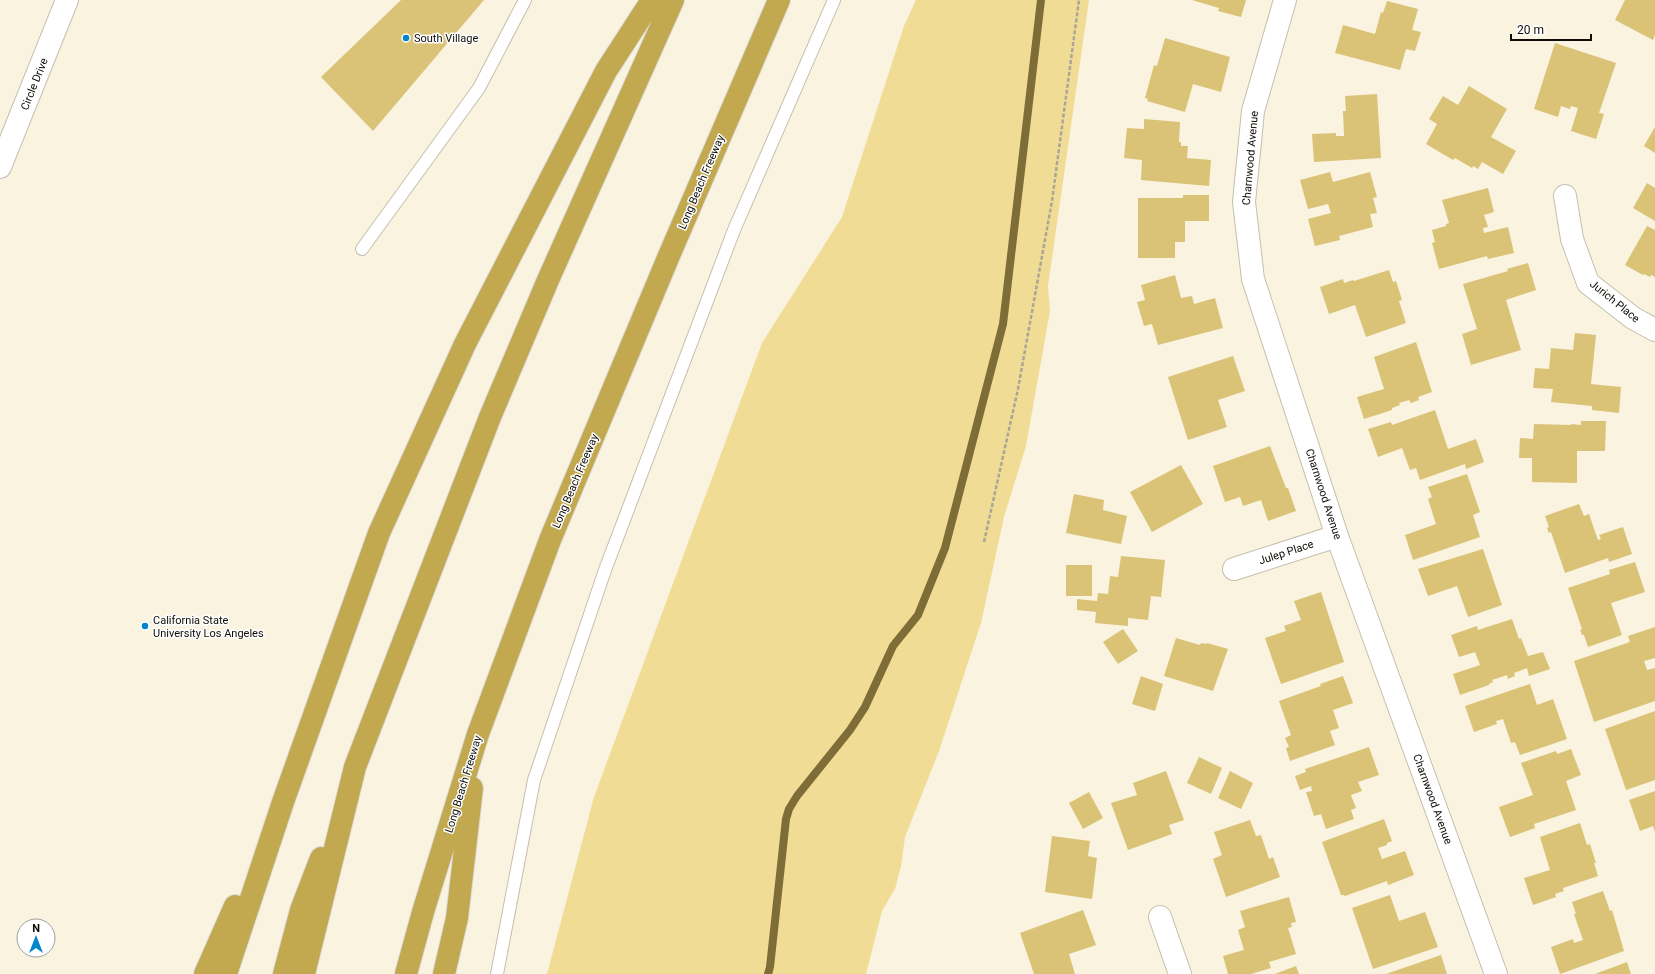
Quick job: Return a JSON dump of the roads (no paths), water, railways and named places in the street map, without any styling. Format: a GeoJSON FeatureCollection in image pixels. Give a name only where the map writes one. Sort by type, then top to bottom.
{"type":"FeatureCollection","features":[{"type":"Feature","properties":{"kind":"highway"},"geometry":{"type":"LineString","coordinates":[[226,974],[283,802],[379,533],[464,344],[606,71],[652,0]]}},
{"type":"Feature","properties":{"kind":"highway"},"geometry":{"type":"LineString","coordinates":[[284,974],[301,910],[490,416],[548,280],[673,0]]}},
{"type":"Feature","properties":{"kind":"highway","name":"Long Beach Freeway"},"geometry":{"type":"LineString","coordinates":[[406,974],[423,912],[478,734],[550,540],[668,258],[779,0]]}},
{"type":"Feature","properties":{"kind":"highway"},"geometry":{"type":"LineString","coordinates":[[444,974],[457,918],[478,734]]}},
{"type":"Feature","properties":{"kind":"highway"},"geometry":{"type":"LineString","coordinates":[[304,974],[356,767]]}},
{"type":"Feature","properties":{"kind":"highway"},"geometry":{"type":"LineString","coordinates":[[204,974],[283,802]]}},
{"type":"Feature","properties":{"kind":"street","name":"Circle Drive"},"geometry":{"type":"LineString","coordinates":[[0,167],[67,0]]}},
{"type":"Feature","properties":{"kind":"street","name":"Charnwood Avenue"},"geometry":{"type":"LineString","coordinates":[[1285,0],[1253,111],[1244,202],[1253,279],[1337,536],[1496,974]]}},
{"type":"Feature","properties":{"kind":"street","name":"Jurich Place"},"geometry":{"type":"LineString","coordinates":[[1565,196],[1572,239],[1588,283],[1633,318],[1655,330]]}},
{"type":"Feature","properties":{"kind":"street","name":"Julep Place"},"geometry":{"type":"LineString","coordinates":[[1234,569],[1337,536]]}},
{"type":"Feature","properties":{"kind":"street"},"geometry":{"type":"LineString","coordinates":[[1160,917],[1180,974]]}},
{"type":"Feature","properties":{"kind":"lane"},"geometry":{"type":"LineString","coordinates":[[362,249],[479,88],[525,0]]}},
{"type":"Feature","properties":{"kind":"lane"},"geometry":{"type":"LineString","coordinates":[[496,974],[534,780],[605,570],[734,230],[834,0]]}},
{"type":"Feature","properties":{"kind":"waterway"},"geometry":{"type":"LineString","coordinates":[[768,974],[786,819],[789,809],[797,796],[850,730],[865,707],[893,646],[918,615],[945,548],[1003,324],[1041,0]]}},
{"type":"Feature","properties":{"kind":"place","name":"South Village"},"geometry":{"type":"Point","coordinates":[406,38]}},
{"type":"Feature","properties":{"kind":"place","name":"California State University Los Angeles"},"geometry":{"type":"Point","coordinates":[145,626]}}]}
